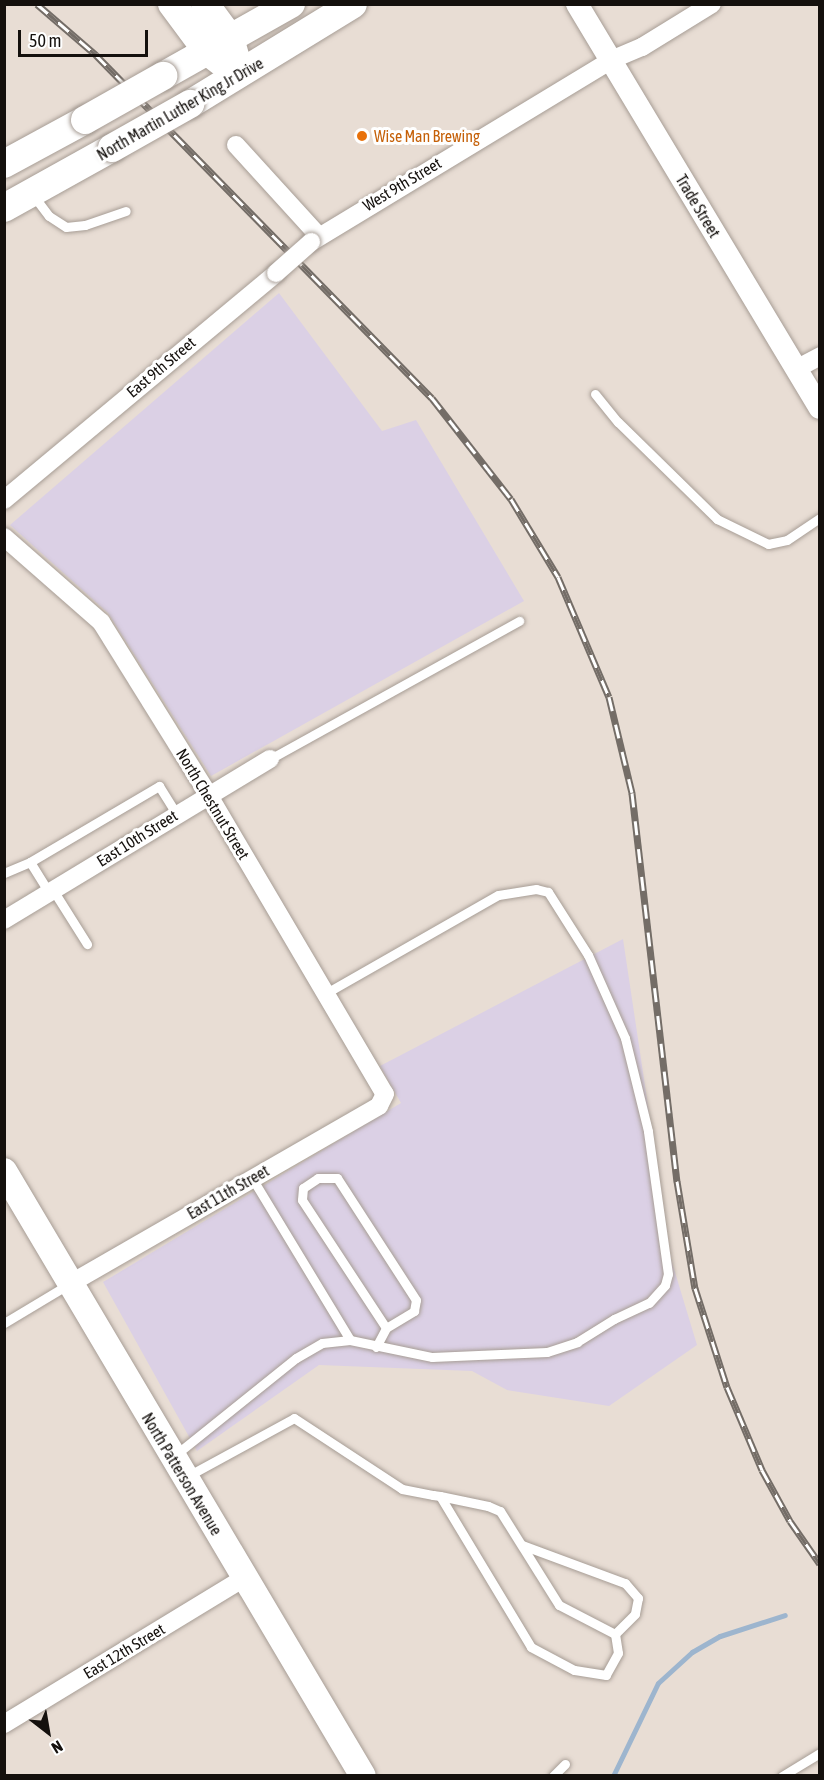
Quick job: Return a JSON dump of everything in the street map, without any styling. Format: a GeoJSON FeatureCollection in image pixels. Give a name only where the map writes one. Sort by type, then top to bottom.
{"type":"FeatureCollection","features":[{"type":"Feature","properties":{"kind":"main road"},"geometry":{"type":"LineString","coordinates":[[172,4],[218,45],[241,76]]}},
{"type":"Feature","properties":{"kind":"main road"},"geometry":{"type":"LineString","coordinates":[[205,4],[218,45]]}},
{"type":"Feature","properties":{"kind":"main road"},"geometry":{"type":"LineString","coordinates":[[4,164],[291,4]]}},
{"type":"Feature","properties":{"kind":"main road","name":"North Martin Luther King Jr Drive"},"geometry":{"type":"LineString","coordinates":[[4,208],[241,76],[353,4]]}},
{"type":"Feature","properties":{"kind":"main road","name":"North Patterson Avenue"},"geometry":{"type":"LineString","coordinates":[[4,1171],[178,1468],[363,1776]]}},
{"type":"Feature","properties":{"kind":"street","name":"Trade Street"},"geometry":{"type":"LineString","coordinates":[[578,4],[819,408]]}},
{"type":"Feature","properties":{"kind":"street","name":"West 9th Street"},"geometry":{"type":"LineString","coordinates":[[314,238],[611,60],[642,47],[712,4]]}},
{"type":"Feature","properties":{"kind":"street"},"geometry":{"type":"LineString","coordinates":[[236,145],[314,238]]}},
{"type":"Feature","properties":{"kind":"street","name":"East 9th Street"},"geometry":{"type":"LineString","coordinates":[[4,500],[276,273],[314,238]]}},
{"type":"Feature","properties":{"kind":"street"},"geometry":{"type":"LineString","coordinates":[[796,369],[819,356]]}},
{"type":"Feature","properties":{"kind":"street","name":"North Chestnut Street"},"geometry":{"type":"LineString","coordinates":[[4,537],[101,622],[208,794],[384,1090],[385,1099]]}},
{"type":"Feature","properties":{"kind":"street","name":"East 10th Street"},"geometry":{"type":"LineString","coordinates":[[4,920],[176,813],[270,759]]}},
{"type":"Feature","properties":{"kind":"street","name":"East 11th Street"},"geometry":{"type":"LineString","coordinates":[[69,1284],[379,1106],[385,1099]]}},
{"type":"Feature","properties":{"kind":"street","name":"East 12th Street"},"geometry":{"type":"LineString","coordinates":[[4,1724],[244,1578]]}},
{"type":"Feature","properties":{"kind":"lane"},"geometry":{"type":"LineString","coordinates":[[32,193],[49,216],[66,227],[85,225],[126,211]]}},
{"type":"Feature","properties":{"kind":"lane"},"geometry":{"type":"LineString","coordinates":[[595,394],[618,422],[717,519],[768,544],[787,540],[819,518]]}},
{"type":"Feature","properties":{"kind":"lane"},"geometry":{"type":"LineString","coordinates":[[270,759],[519,621]]}},
{"type":"Feature","properties":{"kind":"lane"},"geometry":{"type":"LineString","coordinates":[[4,873],[30,862],[159,786],[176,813]]}},
{"type":"Feature","properties":{"kind":"lane"},"geometry":{"type":"LineString","coordinates":[[30,862],[87,944]]}},
{"type":"Feature","properties":{"kind":"lane"},"geometry":{"type":"LineString","coordinates":[[178,1468],[308,1349],[338,1339],[432,1357],[547,1352],[577,1342],[614,1319],[649,1303],[659,1295],[668,1274],[648,1131],[625,1038],[588,955],[549,892],[536,889],[498,895],[326,993]]}},
{"type":"Feature","properties":{"kind":"lane"},"geometry":{"type":"LineString","coordinates":[[252,1178],[350,1340]]}},
{"type":"Feature","properties":{"kind":"lane"},"geometry":{"type":"LineString","coordinates":[[376,1347],[386,1328],[414,1311],[416,1300],[337,1178],[318,1178],[303,1188],[302,1200],[386,1328]]}},
{"type":"Feature","properties":{"kind":"lane"},"geometry":{"type":"LineString","coordinates":[[4,1323],[69,1284]]}},
{"type":"Feature","properties":{"kind":"lane"},"geometry":{"type":"LineString","coordinates":[[178,1468],[294,1418],[402,1489],[500,1511],[559,1605],[615,1634]]}},
{"type":"Feature","properties":{"kind":"lane"},"geometry":{"type":"LineString","coordinates":[[440,1496],[531,1647],[574,1670],[606,1675],[618,1653],[615,1634]]}},
{"type":"Feature","properties":{"kind":"lane"},"geometry":{"type":"LineString","coordinates":[[522,1545],[625,1583],[638,1598],[634,1614],[615,1634]]}},
{"type":"Feature","properties":{"kind":"lane"},"geometry":{"type":"LineString","coordinates":[[782,1776],[819,1753]]}},
{"type":"Feature","properties":{"kind":"lane"},"geometry":{"type":"LineString","coordinates":[[553,1776],[565,1764]]}},
{"type":"Feature","properties":{"kind":"shaded area"},"geometry":{"type":"Polygon","coordinates":[[[279,293],[382,431],[416,420],[524,601],[211,776],[108,613],[10,525],[279,293]]]}},
{"type":"Feature","properties":{"kind":"shaded area"},"geometry":{"type":"Polygon","coordinates":[[[623,939],[671,1259],[697,1345],[609,1406],[507,1390],[472,1371],[319,1365],[197,1451],[103,1282],[401,1103],[380,1066],[623,939]]]}},
{"type":"Feature","properties":{"kind":"waterway"},"geometry":{"type":"LineString","coordinates":[[613,1776],[658,1683],[692,1652],[720,1636],[785,1615]]}},
{"type":"Feature","properties":{"kind":"railway"},"geometry":{"type":"LineString","coordinates":[[37,4],[96,55],[432,398],[511,499],[558,577],[609,697],[632,793],[677,1181],[695,1288],[727,1387],[762,1470],[790,1521],[820,1564]]}},
{"type":"Feature","properties":{"kind":"place","name":"Wise Man Brewing"},"geometry":{"type":"Point","coordinates":[362,136]}}]}
